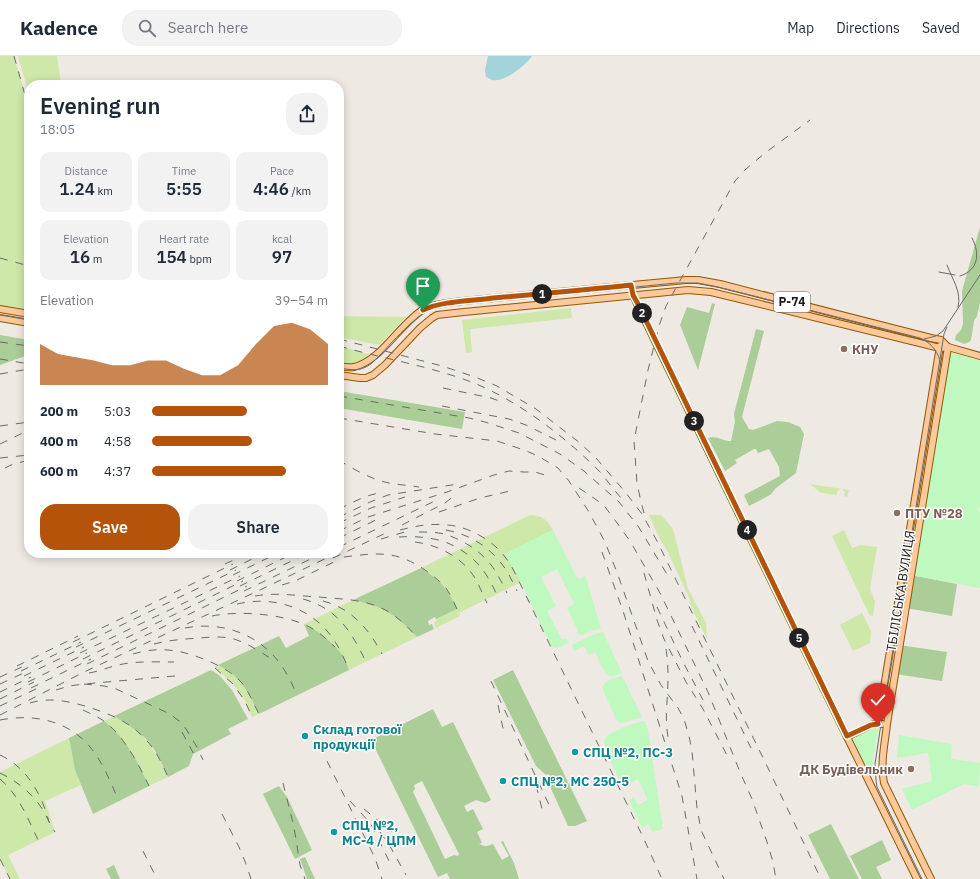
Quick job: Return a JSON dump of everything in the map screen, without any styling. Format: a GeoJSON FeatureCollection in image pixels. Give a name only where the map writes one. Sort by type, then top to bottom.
{"type":"FeatureCollection","features":[{"type":"Feature","properties":{"kind":"main road","name":"Р-74"},"geometry":{"type":"LineString","coordinates":[[344,367],[354,368],[375,356],[410,320],[423,310],[436,305],[463,301],[686,280],[706,281],[941,340],[948,347]]}},
{"type":"Feature","properties":{"kind":"main road"},"geometry":{"type":"LineString","coordinates":[[631,285],[633,295],[917,879]]}},
{"type":"Feature","properties":{"kind":"main road","name":"Р-74"},"geometry":{"type":"LineString","coordinates":[[344,376],[366,378],[373,375],[385,365],[423,325],[437,315],[688,290],[709,292],[940,348],[948,347],[980,356]]}},
{"type":"Feature","properties":{"kind":"main road"},"geometry":{"type":"LineString","coordinates":[[0,309],[24,313]]}},
{"type":"Feature","properties":{"kind":"main road"},"geometry":{"type":"LineString","coordinates":[[0,318],[24,322]]}},
{"type":"Feature","properties":{"kind":"main road","name":"ТБІЛІСЬКА ВУЛИЦЯ"},"geometry":{"type":"LineString","coordinates":[[878,724],[941,340]]}},
{"type":"Feature","properties":{"kind":"main road","name":"ТБІЛІСЬКА ВУЛИЦЯ"},"geometry":{"type":"LineString","coordinates":[[931,879],[884,783],[882,760],[948,347]]}},
{"type":"Feature","properties":{"kind":"main road"},"geometry":{"type":"LineString","coordinates":[[847,736],[871,725],[887,725]]}},
{"type":"Feature","properties":{"kind":"green space"},"geometry":{"type":"Polygon","coordinates":[[[0,56],[14,56],[24,91],[24,313],[0,309],[0,56]]]}},
{"type":"Feature","properties":{"kind":"green space"},"geometry":{"type":"Polygon","coordinates":[[[18,56],[57,56],[60,80],[25,80],[18,56]]]}},
{"type":"Feature","properties":{"kind":"green space"},"geometry":{"type":"Polygon","coordinates":[[[980,227],[980,303],[977,316],[974,321],[971,340],[964,344],[955,340],[956,335],[961,330],[963,324],[962,291],[980,227]]]}},
{"type":"Feature","properties":{"kind":"green space"},"geometry":{"type":"Polygon","coordinates":[[[712,303],[715,304],[698,370],[680,325],[687,307],[709,313],[712,303]]]}},
{"type":"Feature","properties":{"kind":"green space"},"geometry":{"type":"Polygon","coordinates":[[[571,308],[572,318],[470,329],[472,352],[466,353],[462,320],[571,308]]]}},
{"type":"Feature","properties":{"kind":"green space"},"geometry":{"type":"Polygon","coordinates":[[[344,316],[406,317],[379,345],[344,338],[344,316]]]}},
{"type":"Feature","properties":{"kind":"green space"},"geometry":{"type":"Polygon","coordinates":[[[756,329],[764,331],[742,417],[749,429],[753,430],[777,421],[788,422],[800,427],[804,434],[796,473],[776,488],[770,495],[749,506],[744,495],[780,476],[779,467],[769,449],[758,453],[756,449],[754,449],[735,460],[737,463],[725,471],[708,438],[714,437],[731,441],[735,422],[734,414],[756,329]]]}},
{"type":"Feature","properties":{"kind":"green space"},"geometry":{"type":"Polygon","coordinates":[[[0,335],[24,339],[24,356],[0,365],[0,335]]]}},
{"type":"Feature","properties":{"kind":"green space"},"geometry":{"type":"Polygon","coordinates":[[[344,347],[375,356],[366,362],[344,365],[344,347]]]}},
{"type":"Feature","properties":{"kind":"green space"},"geometry":{"type":"Polygon","coordinates":[[[948,347],[980,356],[980,505],[978,511],[980,512],[980,588],[911,575],[948,347]]]}},
{"type":"Feature","properties":{"kind":"green space"},"geometry":{"type":"Polygon","coordinates":[[[344,392],[465,412],[462,429],[344,409],[344,392]]]}},
{"type":"Feature","properties":{"kind":"green space"},"geometry":{"type":"Polygon","coordinates":[[[810,484],[849,490],[847,497],[844,496],[845,492],[842,489],[837,491],[837,495],[821,493],[810,484]]]}},
{"type":"Feature","properties":{"kind":"green space"},"geometry":{"type":"Polygon","coordinates":[[[530,515],[538,516],[544,519],[549,523],[553,530],[505,554],[521,582],[459,613],[460,616],[436,628],[434,622],[437,621],[436,619],[457,609],[447,590],[421,568],[530,515]]]}},
{"type":"Feature","properties":{"kind":"green space"},"geometry":{"type":"Polygon","coordinates":[[[649,515],[661,515],[673,529],[688,589],[706,623],[707,639],[689,602],[690,600],[668,552],[649,515]]]}},
{"type":"Feature","properties":{"kind":"green space"},"geometry":{"type":"Polygon","coordinates":[[[553,530],[577,578],[581,579],[585,575],[601,629],[582,635],[576,633],[578,631],[567,608],[574,604],[557,569],[541,577],[556,606],[547,611],[562,640],[566,638],[569,643],[557,648],[551,646],[515,570],[504,554],[553,530]]]}},
{"type":"Feature","properties":{"kind":"green space"},"geometry":{"type":"Polygon","coordinates":[[[844,530],[852,548],[860,545],[877,547],[870,589],[875,602],[873,616],[869,614],[832,536],[844,530]]]}},
{"type":"Feature","properties":{"kind":"green space"},"geometry":{"type":"Polygon","coordinates":[[[421,568],[433,576],[443,586],[451,596],[457,609],[436,619],[435,617],[428,621],[429,625],[432,624],[434,629],[417,637],[388,612],[373,605],[353,600],[421,568]]]}},
{"type":"Feature","properties":{"kind":"green space"},"geometry":{"type":"Polygon","coordinates":[[[911,575],[957,584],[952,616],[906,608],[911,575]]]}},
{"type":"Feature","properties":{"kind":"green space"},"geometry":{"type":"Polygon","coordinates":[[[353,600],[373,605],[388,612],[417,637],[349,670],[343,656],[304,624],[353,600]]]}},
{"type":"Feature","properties":{"kind":"green space"},"geometry":{"type":"Polygon","coordinates":[[[862,613],[871,631],[870,643],[853,651],[840,625],[862,613]]]}},
{"type":"Feature","properties":{"kind":"green space"},"geometry":{"type":"Polygon","coordinates":[[[304,624],[320,633],[335,646],[346,661],[349,670],[259,714],[243,685],[233,674],[218,665],[279,636],[286,648],[309,636],[304,624]]]}},
{"type":"Feature","properties":{"kind":"green space"},"geometry":{"type":"Polygon","coordinates":[[[603,632],[622,673],[613,676],[608,675],[603,669],[595,652],[589,655],[584,646],[574,651],[572,645],[592,635],[603,632]]]}},
{"type":"Feature","properties":{"kind":"green space"},"geometry":{"type":"Polygon","coordinates":[[[899,645],[947,652],[942,681],[895,674],[899,645]]]}},
{"type":"Feature","properties":{"kind":"green space"},"geometry":{"type":"Polygon","coordinates":[[[218,665],[233,674],[243,685],[259,714],[252,717],[245,701],[233,684],[214,667],[218,665]]]}},
{"type":"Feature","properties":{"kind":"green space"},"geometry":{"type":"Polygon","coordinates":[[[211,670],[219,675],[232,690],[248,719],[228,729],[231,734],[193,754],[189,766],[168,777],[149,742],[130,726],[114,716],[211,670]]]}},
{"type":"Feature","properties":{"kind":"green space"},"geometry":{"type":"Polygon","coordinates":[[[513,670],[587,821],[575,826],[568,826],[548,782],[549,774],[546,775],[536,766],[493,680],[513,670]]]}},
{"type":"Feature","properties":{"kind":"green space"},"geometry":{"type":"Polygon","coordinates":[[[622,676],[642,717],[620,723],[617,721],[602,688],[608,681],[622,676]]]}},
{"type":"Feature","properties":{"kind":"green space"},"geometry":{"type":"Polygon","coordinates":[[[433,709],[442,727],[453,722],[491,800],[485,803],[476,800],[464,806],[467,812],[473,809],[483,829],[477,832],[482,843],[479,844],[486,846],[493,844],[502,860],[509,856],[501,842],[503,841],[514,863],[519,879],[450,879],[447,873],[438,877],[371,740],[433,709]],[[422,781],[414,785],[415,789],[413,792],[445,859],[454,855],[458,856],[459,854],[422,781]]]}},
{"type":"Feature","properties":{"kind":"green space"},"geometry":{"type":"Polygon","coordinates":[[[114,716],[133,727],[147,741],[168,777],[149,786],[136,759],[118,734],[104,721],[114,716]]]}},
{"type":"Feature","properties":{"kind":"green space"},"geometry":{"type":"Polygon","coordinates":[[[104,721],[118,734],[136,759],[149,786],[93,814],[75,770],[69,738],[104,721]]]}},
{"type":"Feature","properties":{"kind":"green space"},"geometry":{"type":"Polygon","coordinates":[[[645,721],[648,730],[663,829],[652,832],[649,824],[642,828],[629,800],[634,797],[638,805],[648,800],[638,779],[623,787],[614,770],[604,742],[605,738],[611,733],[628,725],[645,721]]]}},
{"type":"Feature","properties":{"kind":"green space"},"geometry":{"type":"Polygon","coordinates":[[[876,726],[879,728],[874,756],[873,773],[870,775],[853,742],[854,737],[876,726]]]}},
{"type":"Feature","properties":{"kind":"green space"},"geometry":{"type":"Polygon","coordinates":[[[899,735],[952,744],[951,759],[980,763],[979,787],[964,784],[912,810],[902,789],[932,781],[928,753],[897,758],[899,735]]]}},
{"type":"Feature","properties":{"kind":"green space"},"geometry":{"type":"Polygon","coordinates":[[[69,738],[75,770],[81,785],[45,801],[55,832],[8,855],[20,879],[10,879],[0,859],[0,772],[69,738]]]}},
{"type":"Feature","properties":{"kind":"green space"},"geometry":{"type":"Polygon","coordinates":[[[279,786],[287,797],[312,850],[295,859],[263,794],[279,786]]]}},
{"type":"Feature","properties":{"kind":"green space"},"geometry":{"type":"Polygon","coordinates":[[[831,824],[859,879],[830,879],[808,835],[831,824]]]}},
{"type":"Feature","properties":{"kind":"green space"},"geometry":{"type":"Polygon","coordinates":[[[882,840],[891,860],[876,867],[882,879],[862,879],[850,856],[882,840]]]}},
{"type":"Feature","properties":{"kind":"green space"},"geometry":{"type":"Polygon","coordinates":[[[305,857],[315,879],[307,879],[300,859],[305,857]]]}},
{"type":"Feature","properties":{"kind":"green space"},"geometry":{"type":"Polygon","coordinates":[[[114,865],[120,879],[111,879],[106,869],[114,865]]]}},
{"type":"Feature","properties":{"kind":"water"},"geometry":{"type":"Polygon","coordinates":[[[488,56],[532,56],[525,64],[508,76],[502,79],[492,80],[486,77],[485,70],[488,56]]]}},
{"type":"Feature","properties":{"kind":"tram line"},"geometry":{"type":"LineString","coordinates":[[960,276],[971,270],[976,260],[976,249],[972,238]]}},
{"type":"Feature","properties":{"kind":"tram line"},"geometry":{"type":"LineString","coordinates":[[947,265],[958,291],[958,307]]}},
{"type":"Feature","properties":{"kind":"tram line"},"geometry":{"type":"LineString","coordinates":[[939,272],[955,275]]}},
{"type":"Feature","properties":{"kind":"tram line"},"geometry":{"type":"LineString","coordinates":[[924,339],[936,336],[943,331],[980,275]]}},
{"type":"Feature","properties":{"kind":"tram line"},"geometry":{"type":"LineString","coordinates":[[344,369],[356,370],[368,366],[400,333],[417,318],[432,309],[463,304],[676,283],[698,283],[718,287],[920,338],[934,349],[939,356],[941,365]]}},
{"type":"Feature","properties":{"kind":"tram line"},"geometry":{"type":"LineString","coordinates":[[0,315],[24,319]]}},
{"type":"Feature","properties":{"kind":"tram line"},"geometry":{"type":"LineString","coordinates":[[922,879],[877,787],[875,764],[944,334],[947,327]]}},
{"type":"Feature","properties":{"kind":"railway"},"geometry":{"type":"LineString","coordinates":[[14,56],[24,91]]}},
{"type":"Feature","properties":{"kind":"railway"},"geometry":{"type":"LineString","coordinates":[[644,513],[637,483],[634,441],[648,370],[659,326],[666,306],[735,181],[746,169],[765,153],[810,120]]}},
{"type":"Feature","properties":{"kind":"railway"},"geometry":{"type":"LineString","coordinates":[[0,258],[24,265]]}},
{"type":"Feature","properties":{"kind":"railway"},"geometry":{"type":"LineString","coordinates":[[344,340],[442,366],[497,386],[536,409],[580,443],[596,458],[642,514],[657,541],[821,879]]}},
{"type":"Feature","properties":{"kind":"railway"},"geometry":{"type":"LineString","coordinates":[[0,342],[24,345]]}},
{"type":"Feature","properties":{"kind":"railway"},"geometry":{"type":"LineString","coordinates":[[344,347],[424,367],[457,377],[474,383],[508,400],[542,422],[574,447],[602,474],[621,498]]}},
{"type":"Feature","properties":{"kind":"railway"},"geometry":{"type":"LineString","coordinates":[[0,359],[24,363]]}},
{"type":"Feature","properties":{"kind":"railway"},"geometry":{"type":"LineString","coordinates":[[0,374],[24,370]]}},
{"type":"Feature","properties":{"kind":"railway"},"geometry":{"type":"LineString","coordinates":[[443,388],[491,398],[505,403]]}},
{"type":"Feature","properties":{"kind":"railway"},"geometry":{"type":"LineString","coordinates":[[344,397],[485,422],[519,433],[560,454],[584,471],[619,502],[638,526],[668,576]]}},
{"type":"Feature","properties":{"kind":"railway"},"geometry":{"type":"LineString","coordinates":[[442,406],[509,419],[526,425],[556,440]]}},
{"type":"Feature","properties":{"kind":"railway"},"geometry":{"type":"LineString","coordinates":[[344,419],[435,434],[497,441],[538,456],[558,468],[569,481],[589,512],[605,542],[648,661],[661,685],[684,719],[692,751],[697,808],[701,830],[724,879]]}},
{"type":"Feature","properties":{"kind":"railway"},"geometry":{"type":"LineString","coordinates":[[0,426],[24,423]]}},
{"type":"Feature","properties":{"kind":"railway"},"geometry":{"type":"LineString","coordinates":[[0,444],[24,432]]}},
{"type":"Feature","properties":{"kind":"railway"},"geometry":{"type":"LineString","coordinates":[[0,458],[24,456]]}},
{"type":"Feature","properties":{"kind":"railway"},"geometry":{"type":"LineString","coordinates":[[5,468],[24,461]]}},
{"type":"Feature","properties":{"kind":"railway"},"geometry":{"type":"LineString","coordinates":[[344,463],[379,481],[419,487]]}},
{"type":"Feature","properties":{"kind":"railway"},"geometry":{"type":"LineString","coordinates":[[344,529],[368,517],[509,471],[535,472],[548,476]]}},
{"type":"Feature","properties":{"kind":"railway"},"geometry":{"type":"LineString","coordinates":[[344,515],[388,495],[458,484]]}},
{"type":"Feature","properties":{"kind":"railway"},"geometry":{"type":"LineString","coordinates":[[579,488],[598,501],[612,516],[630,541],[660,593],[708,692],[752,799],[767,842],[776,879]]}},
{"type":"Feature","properties":{"kind":"railway"},"geometry":{"type":"LineString","coordinates":[[439,512],[480,498],[510,491]]}},
{"type":"Feature","properties":{"kind":"railway"},"geometry":{"type":"LineString","coordinates":[[344,507],[364,497],[380,493]]}},
{"type":"Feature","properties":{"kind":"railway"},"geometry":{"type":"LineString","coordinates":[[402,525],[445,503],[454,496]]}},
{"type":"Feature","properties":{"kind":"railway"},"geometry":{"type":"LineString","coordinates":[[344,521],[371,508],[405,497]]}},
{"type":"Feature","properties":{"kind":"railway"},"geometry":{"type":"LineString","coordinates":[[344,545],[439,499]]}},
{"type":"Feature","properties":{"kind":"railway"},"geometry":{"type":"LineString","coordinates":[[344,536],[380,518]]}},
{"type":"Feature","properties":{"kind":"railway"},"geometry":{"type":"LineString","coordinates":[[400,530],[435,524],[455,526],[479,535],[500,551],[515,573],[662,879]]}},
{"type":"Feature","properties":{"kind":"railway"},"geometry":{"type":"LineString","coordinates":[[446,530],[469,537],[490,551],[506,569],[517,591]]}},
{"type":"Feature","properties":{"kind":"railway"},"geometry":{"type":"LineString","coordinates":[[381,539],[408,531]]}},
{"type":"Feature","properties":{"kind":"railway"},"geometry":{"type":"LineString","coordinates":[[419,532],[435,532],[444,534],[460,540],[475,549],[493,567],[507,593]]}},
{"type":"Feature","properties":{"kind":"railway"},"geometry":{"type":"LineString","coordinates":[[344,553],[386,533]]}},
{"type":"Feature","properties":{"kind":"railway"},"geometry":{"type":"LineString","coordinates":[[399,537],[421,537],[437,540],[463,551],[480,566],[498,597]]}},
{"type":"Feature","properties":{"kind":"railway"},"geometry":{"type":"LineString","coordinates":[[415,542],[433,546],[458,559],[471,572],[487,603]]}},
{"type":"Feature","properties":{"kind":"railway"},"geometry":{"type":"LineString","coordinates":[[602,552],[623,611],[682,796],[697,879]]}},
{"type":"Feature","properties":{"kind":"railway"},"geometry":{"type":"LineString","coordinates":[[344,557],[366,554],[384,554],[412,562],[441,582],[452,598],[460,616]]}},
{"type":"Feature","properties":{"kind":"railway"},"geometry":{"type":"LineString","coordinates":[[225,564],[238,558]]}},
{"type":"Feature","properties":{"kind":"railway"},"geometry":{"type":"LineString","coordinates":[[230,570],[254,558]]}},
{"type":"Feature","properties":{"kind":"railway"},"geometry":{"type":"LineString","coordinates":[[233,575],[268,558]]}},
{"type":"Feature","properties":{"kind":"railway"},"geometry":{"type":"LineString","coordinates":[[237,581],[284,558]]}},
{"type":"Feature","properties":{"kind":"railway"},"geometry":{"type":"LineString","coordinates":[[240,586],[298,558]]}},
{"type":"Feature","properties":{"kind":"railway"},"geometry":{"type":"LineString","coordinates":[[244,591],[313,558]]}},
{"type":"Feature","properties":{"kind":"railway"},"geometry":{"type":"LineString","coordinates":[[0,715],[84,672],[327,558]]}},
{"type":"Feature","properties":{"kind":"railway"},"geometry":{"type":"LineString","coordinates":[[282,585],[295,581],[340,559]]}},
{"type":"Feature","properties":{"kind":"railway"},"geometry":{"type":"LineString","coordinates":[[73,642],[233,564]]}},
{"type":"Feature","properties":{"kind":"railway"},"geometry":{"type":"LineString","coordinates":[[76,647],[236,570]]}},
{"type":"Feature","properties":{"kind":"railway"},"geometry":{"type":"LineString","coordinates":[[644,573],[664,639],[730,761]]}},
{"type":"Feature","properties":{"kind":"railway"},"geometry":{"type":"LineString","coordinates":[[80,653],[240,576]]}},
{"type":"Feature","properties":{"kind":"railway"},"geometry":{"type":"LineString","coordinates":[[83,659],[243,581]]}},
{"type":"Feature","properties":{"kind":"railway"},"geometry":{"type":"LineString","coordinates":[[87,664],[247,586]]}},
{"type":"Feature","properties":{"kind":"railway"},"geometry":{"type":"LineString","coordinates":[[255,596],[271,594],[287,595],[342,599],[372,604],[395,616],[417,637]]}},
{"type":"Feature","properties":{"kind":"railway"},"geometry":{"type":"LineString","coordinates":[[303,599],[315,603],[334,615],[349,631],[366,662]]}},
{"type":"Feature","properties":{"kind":"railway"},"geometry":{"type":"LineString","coordinates":[[237,604],[265,601],[278,603],[304,612],[325,629],[334,640],[349,670]]}},
{"type":"Feature","properties":{"kind":"railway"},"geometry":{"type":"LineString","coordinates":[[323,601],[333,604],[351,614],[365,628],[382,654]]}},
{"type":"Feature","properties":{"kind":"railway"},"geometry":{"type":"LineString","coordinates":[[657,607],[703,700]]}},
{"type":"Feature","properties":{"kind":"railway"},"geometry":{"type":"LineString","coordinates":[[212,616],[237,613],[280,617],[306,625],[321,634],[335,647]]}},
{"type":"Feature","properties":{"kind":"railway"},"geometry":{"type":"LineString","coordinates":[[185,628],[197,626],[220,627],[232,630],[253,639],[263,646],[280,663],[297,695]]}},
{"type":"Feature","properties":{"kind":"railway"},"geometry":{"type":"LineString","coordinates":[[692,626],[751,748]]}},
{"type":"Feature","properties":{"kind":"railway"},"geometry":{"type":"LineString","coordinates":[[17,666],[78,636]]}},
{"type":"Feature","properties":{"kind":"railway"},"geometry":{"type":"LineString","coordinates":[[154,644],[182,639],[226,637],[253,647],[272,659]]}},
{"type":"Feature","properties":{"kind":"railway"},"geometry":{"type":"LineString","coordinates":[[21,671],[81,642]]}},
{"type":"Feature","properties":{"kind":"railway"},"geometry":{"type":"LineString","coordinates":[[24,676],[84,647]]}},
{"type":"Feature","properties":{"kind":"railway"},"geometry":{"type":"LineString","coordinates":[[666,649],[668,669],[666,715],[668,737]]}},
{"type":"Feature","properties":{"kind":"railway"},"geometry":{"type":"LineString","coordinates":[[133,654],[154,650],[174,651],[193,655],[213,663],[231,673],[241,682],[249,693],[259,714]]}},
{"type":"Feature","properties":{"kind":"railway"},"geometry":{"type":"LineString","coordinates":[[28,682],[87,653]]}},
{"type":"Feature","properties":{"kind":"railway"},"geometry":{"type":"LineString","coordinates":[[31,688],[91,659]]}},
{"type":"Feature","properties":{"kind":"railway"},"geometry":{"type":"LineString","coordinates":[[89,673],[129,663],[174,662]]}},
{"type":"Feature","properties":{"kind":"railway"},"geometry":{"type":"LineString","coordinates":[[0,677],[24,666]]}},
{"type":"Feature","properties":{"kind":"railway"},"geometry":{"type":"LineString","coordinates":[[215,668],[233,684],[245,701],[252,717]]}},
{"type":"Feature","properties":{"kind":"railway"},"geometry":{"type":"LineString","coordinates":[[0,684],[28,671]]}},
{"type":"Feature","properties":{"kind":"railway"},"geometry":{"type":"LineString","coordinates":[[56,690],[84,684],[175,676]]}},
{"type":"Feature","properties":{"kind":"railway"},"geometry":{"type":"LineString","coordinates":[[0,692],[31,677]]}},
{"type":"Feature","properties":{"kind":"railway"},"geometry":{"type":"LineString","coordinates":[[491,681],[551,809]]}},
{"type":"Feature","properties":{"kind":"railway"},"geometry":{"type":"LineString","coordinates":[[0,699],[34,682]]}},
{"type":"Feature","properties":{"kind":"railway"},"geometry":{"type":"LineString","coordinates":[[84,684],[114,688],[170,714],[183,724],[203,760]]}},
{"type":"Feature","properties":{"kind":"railway"},"geometry":{"type":"LineString","coordinates":[[0,706],[38,688]]}},
{"type":"Feature","properties":{"kind":"railway"},"geometry":{"type":"LineString","coordinates":[[30,703],[44,700],[65,701],[85,706],[118,718],[140,733],[150,744],[168,777]]}},
{"type":"Feature","properties":{"kind":"railway"},"geometry":{"type":"LineString","coordinates":[[498,705],[504,733]]}},
{"type":"Feature","properties":{"kind":"railway"},"geometry":{"type":"LineString","coordinates":[[83,710],[103,720],[112,728],[125,743],[136,760],[149,786]]}},
{"type":"Feature","properties":{"kind":"railway"},"geometry":{"type":"LineString","coordinates":[[0,720],[13,718],[39,719],[64,726],[75,733],[85,741],[98,758],[119,801]]}},
{"type":"Feature","properties":{"kind":"railway"},"geometry":{"type":"LineString","coordinates":[[182,732],[197,760]]}},
{"type":"Feature","properties":{"kind":"railway"},"geometry":{"type":"LineString","coordinates":[[0,755],[10,760],[26,774],[38,792],[49,822]]}},
{"type":"Feature","properties":{"kind":"railway"},"geometry":{"type":"LineString","coordinates":[[327,761],[375,858],[382,879]]}},
{"type":"Feature","properties":{"kind":"railway"},"geometry":{"type":"LineString","coordinates":[[0,773],[29,793],[43,810],[55,832]]}},
{"type":"Feature","properties":{"kind":"railway"},"geometry":{"type":"LineString","coordinates":[[0,779],[7,785],[18,800],[38,840]]}},
{"type":"Feature","properties":{"kind":"railway"},"geometry":{"type":"LineString","coordinates":[[283,783],[294,827],[300,865],[305,879]]}},
{"type":"Feature","properties":{"kind":"railway"},"geometry":{"type":"LineString","coordinates":[[536,785],[543,813]]}},
{"type":"Feature","properties":{"kind":"railway"},"geometry":{"type":"LineString","coordinates":[[350,801],[371,824],[390,863]]}},
{"type":"Feature","properties":{"kind":"railway"},"geometry":{"type":"LineString","coordinates":[[364,809],[392,832]]}},
{"type":"Feature","properties":{"kind":"railway"},"geometry":{"type":"LineString","coordinates":[[222,814],[239,847],[251,879]]}},
{"type":"Feature","properties":{"kind":"railway"},"geometry":{"type":"LineString","coordinates":[[380,832],[406,875]]}},
{"type":"Feature","properties":{"kind":"railway"},"geometry":{"type":"LineString","coordinates":[[143,851],[157,879]]}},
{"type":"Feature","properties":{"kind":"railway"},"geometry":{"type":"LineString","coordinates":[[0,859],[10,879]]}},
{"type":"Feature","properties":{"kind":"place","name":"КНУ"},"geometry":{"type":"Point","coordinates":[844,349]}},
{"type":"Feature","properties":{"kind":"place","name":"ПТУ №28"},"geometry":{"type":"Point","coordinates":[897,513]}},
{"type":"Feature","properties":{"kind":"place","name":"Склад готової продукції"},"geometry":{"type":"Point","coordinates":[305,736]}},
{"type":"Feature","properties":{"kind":"place","name":"СПЦ №2, ПС-3"},"geometry":{"type":"Point","coordinates":[575,752]}},
{"type":"Feature","properties":{"kind":"place","name":"ДК Будівельник"},"geometry":{"type":"Point","coordinates":[911,769]}},
{"type":"Feature","properties":{"kind":"place","name":"СПЦ №2, МС 250-5"},"geometry":{"type":"Point","coordinates":[503,781]}},
{"type":"Feature","properties":{"kind":"place","name":"СПЦ №2, МС-4 / ЦПМ"},"geometry":{"type":"Point","coordinates":[334,832]}},
{"type":"Feature","properties":{"kind":"route"},"geometry":{"type":"LineString","coordinates":[[423,310],[436,305],[463,301],[631,285],[633,295],[847,736],[871,725],[878,724]]}}]}
